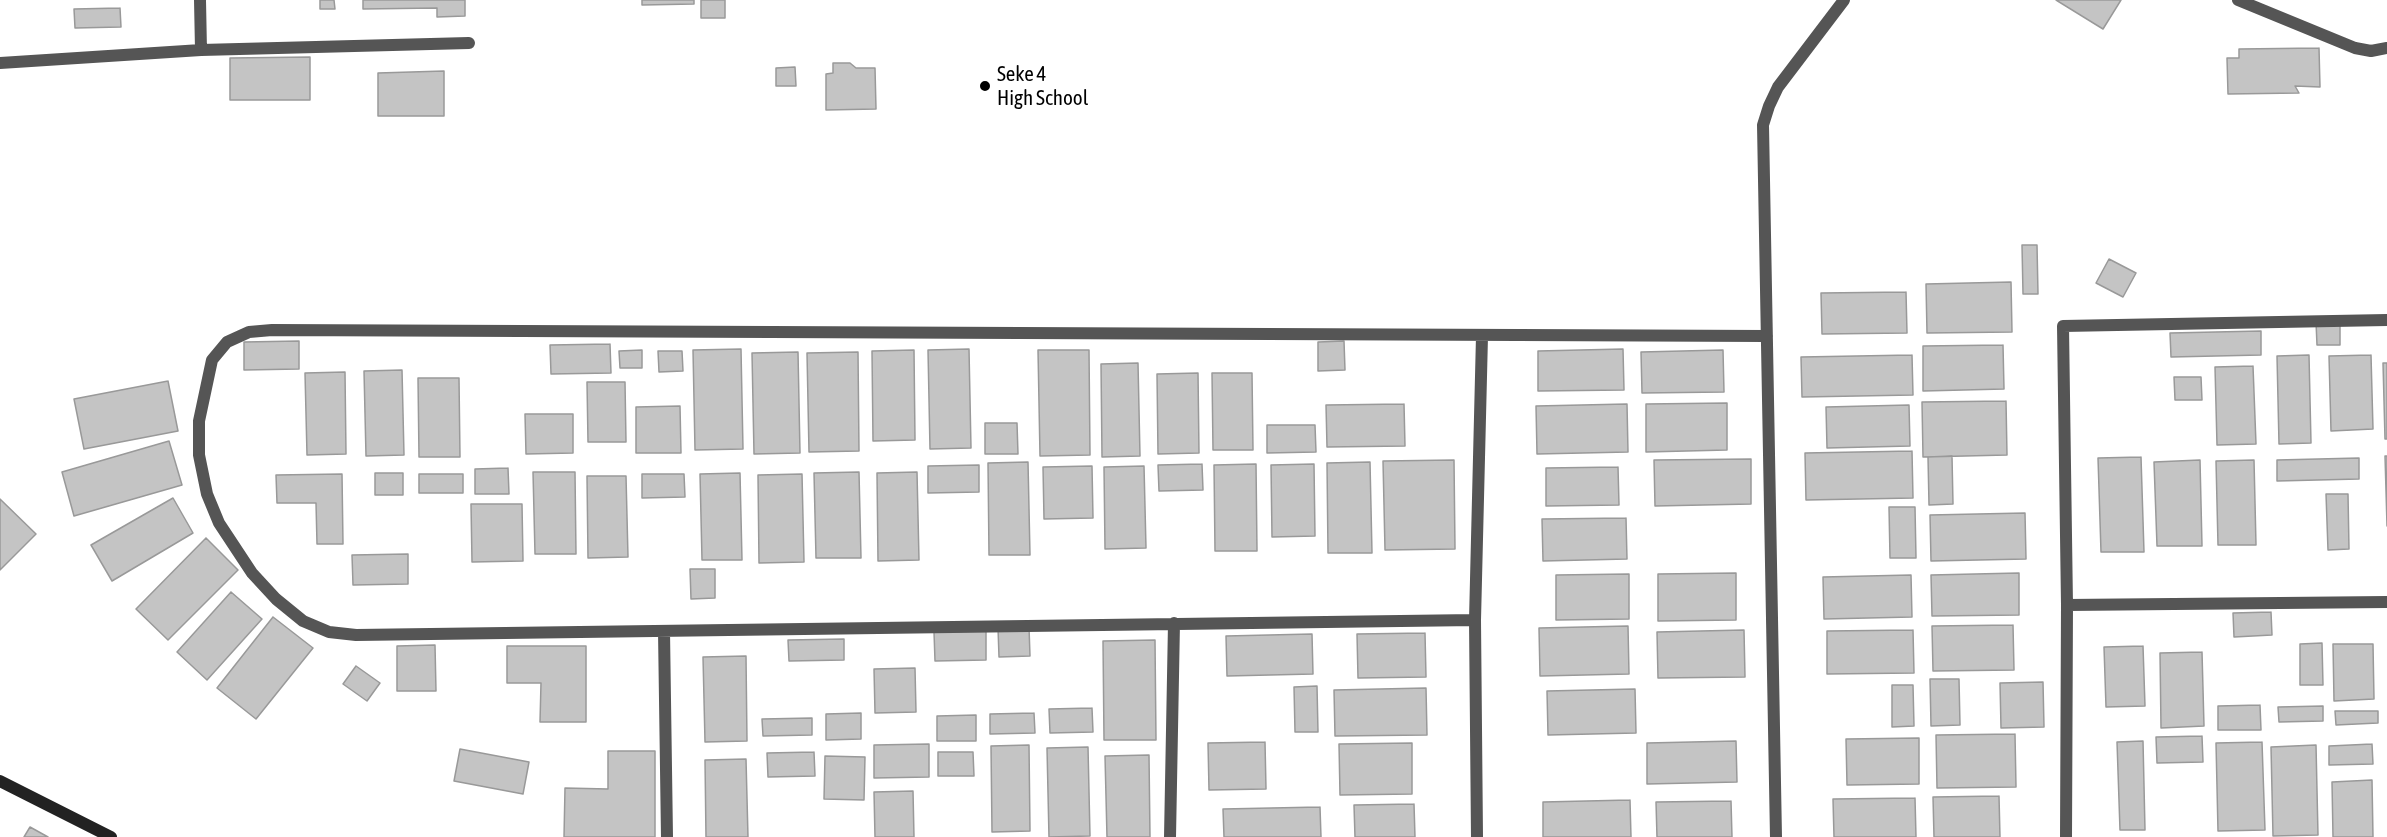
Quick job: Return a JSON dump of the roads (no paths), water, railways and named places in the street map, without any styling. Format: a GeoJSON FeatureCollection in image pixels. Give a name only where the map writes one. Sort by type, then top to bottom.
{"type":"FeatureCollection","features":[{"type":"Feature","properties":{"kind":"street"},"geometry":{"type":"LineString","coordinates":[[200,0],[201,50]]}},
{"type":"Feature","properties":{"kind":"street"},"geometry":{"type":"LineString","coordinates":[[1776,837],[1763,125],[1778,87],[1844,0]]}},
{"type":"Feature","properties":{"kind":"street"},"geometry":{"type":"LineString","coordinates":[[2238,0],[2355,48],[2371,51],[2387,48]]}},
{"type":"Feature","properties":{"kind":"street"},"geometry":{"type":"LineString","coordinates":[[0,63],[201,50],[469,43]]}},
{"type":"Feature","properties":{"kind":"street"},"geometry":{"type":"LineString","coordinates":[[2066,837],[2067,605],[2063,326],[2387,320]]}},
{"type":"Feature","properties":{"kind":"street"},"geometry":{"type":"LineString","coordinates":[[1475,620],[356,635],[329,632],[303,621],[276,599],[252,573],[219,523],[207,495],[199,455],[199,421],[212,360],[227,342],[249,332],[272,330],[1767,336]]}},
{"type":"Feature","properties":{"kind":"street"},"geometry":{"type":"LineString","coordinates":[[1478,837],[1475,620],[1482,336]]}},
{"type":"Feature","properties":{"kind":"street"},"geometry":{"type":"LineString","coordinates":[[2067,605],[2387,602]]}},
{"type":"Feature","properties":{"kind":"street"},"geometry":{"type":"LineString","coordinates":[[1170,837],[1174,623]]}},
{"type":"Feature","properties":{"kind":"street"},"geometry":{"type":"LineString","coordinates":[[664,631],[667,837]]}},
{"type":"Feature","properties":{"kind":"street"},"geometry":{"type":"LineString","coordinates":[[0,781],[111,837]]}},
{"type":"Feature","properties":{"kind":"place","name":"Seke 4 High School"},"geometry":{"type":"Point","coordinates":[985,86]}}]}
